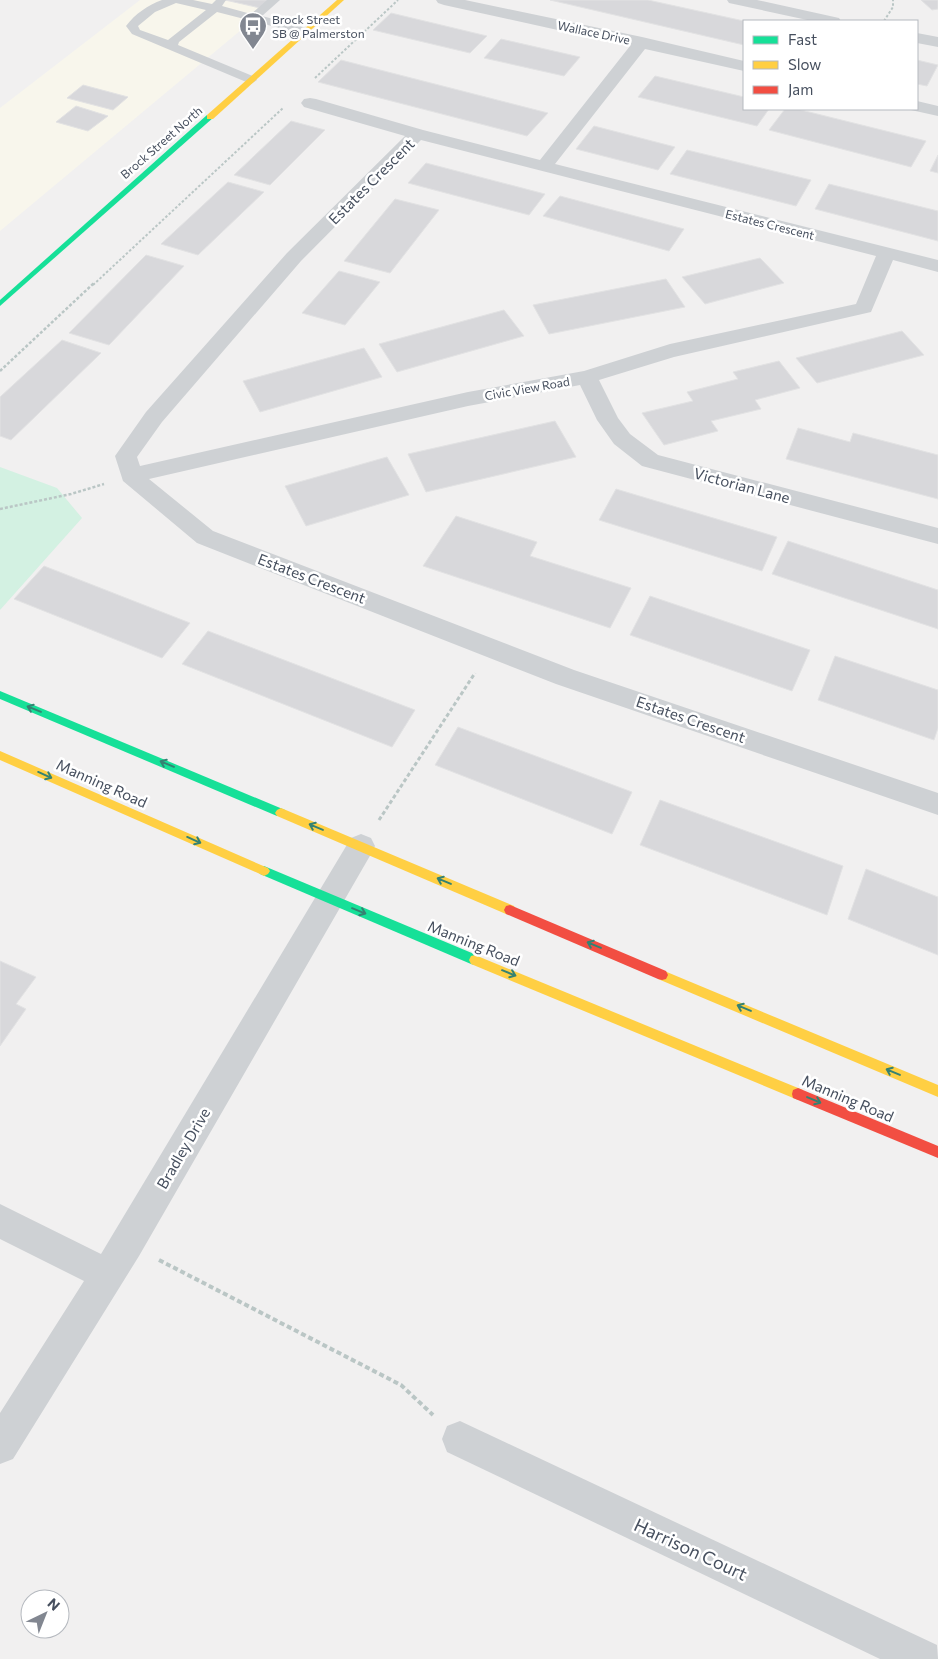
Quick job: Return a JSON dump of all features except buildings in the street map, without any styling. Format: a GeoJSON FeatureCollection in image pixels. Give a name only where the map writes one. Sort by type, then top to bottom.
{"type":"FeatureCollection","features":[{"type":"Feature","properties":{"kind":"main road","name":"Brock Street North"},"geometry":{"type":"LineString","coordinates":[[0,304],[341,0]]}},
{"type":"Feature","properties":{"kind":"main road"},"geometry":{"type":"LineString","coordinates":[[0,695],[938,1091]]}},
{"type":"Feature","properties":{"kind":"main road","name":"Manning Road"},"geometry":{"type":"LineString","coordinates":[[0,755],[329,899],[938,1152]]}},
{"type":"Feature","properties":{"kind":"street","name":"Wallace Drive"},"geometry":{"type":"LineString","coordinates":[[444,0],[642,42],[743,66]]}},
{"type":"Feature","properties":{"kind":"street"},"geometry":{"type":"LineString","coordinates":[[735,0],[828,20]]}},
{"type":"Feature","properties":{"kind":"street"},"geometry":{"type":"LineString","coordinates":[[918,38],[938,42]]}},
{"type":"Feature","properties":{"kind":"street"},"geometry":{"type":"LineString","coordinates":[[544,166],[642,42]]}},
{"type":"Feature","properties":{"kind":"street","name":"Estates Crescent"},"geometry":{"type":"LineString","coordinates":[[310,103],[417,134],[938,266]]}},
{"type":"Feature","properties":{"kind":"street"},"geometry":{"type":"LineString","coordinates":[[918,106],[938,111]]}},
{"type":"Feature","properties":{"kind":"street","name":"Estates Crescent"},"geometry":{"type":"LineString","coordinates":[[417,134],[294,257],[154,417],[126,456],[132,476],[205,537],[492,647],[565,677],[938,804]]}},
{"type":"Feature","properties":{"kind":"street","name":"Civic View Road"},"geometry":{"type":"LineString","coordinates":[[132,476],[468,399],[587,377],[670,351],[864,308],[886,254]]}},
{"type":"Feature","properties":{"kind":"street","name":"Victorian Lane"},"geometry":{"type":"LineString","coordinates":[[587,377],[608,420],[622,439],[650,461],[938,536]]}},
{"type":"Feature","properties":{"kind":"street","name":"Bradley Drive"},"geometry":{"type":"LineString","coordinates":[[0,1446],[127,1244],[361,846]]}},
{"type":"Feature","properties":{"kind":"street"},"geometry":{"type":"LineString","coordinates":[[0,1221],[107,1275]]}},
{"type":"Feature","properties":{"kind":"street","name":"Harrison Court"},"geometry":{"type":"LineString","coordinates":[[460,1439],[923,1659]]}},
{"type":"Feature","properties":{"kind":"lane"},"geometry":{"type":"LineString","coordinates":[[251,80],[211,66],[172,46],[136,32],[132,26],[137,20],[161,3],[176,0],[219,4],[233,12],[307,31]]}},
{"type":"Feature","properties":{"kind":"lane"},"geometry":{"type":"LineString","coordinates":[[253,18],[274,0]]}},
{"type":"Feature","properties":{"kind":"lane"},"geometry":{"type":"LineString","coordinates":[[172,46],[174,40],[219,4]]}},
{"type":"Feature","properties":{"kind":"lane"},"geometry":{"type":"LineString","coordinates":[[233,12],[242,4]]}},
{"type":"Feature","properties":{"kind":"path"},"geometry":{"type":"LineString","coordinates":[[314,79],[398,0]]}},
{"type":"Feature","properties":{"kind":"path"},"geometry":{"type":"LineString","coordinates":[[885,20],[893,6],[893,0]]}},
{"type":"Feature","properties":{"kind":"path"},"geometry":{"type":"LineString","coordinates":[[0,370],[285,106]]}},
{"type":"Feature","properties":{"kind":"path"},"geometry":{"type":"LineString","coordinates":[[0,508],[71,494],[132,476]]}},
{"type":"Feature","properties":{"kind":"path"},"geometry":{"type":"LineString","coordinates":[[361,846],[492,647]]}},
{"type":"Feature","properties":{"kind":"path"},"geometry":{"type":"LineString","coordinates":[[127,1244],[401,1385],[460,1439]]}},
{"type":"Feature","properties":{"kind":"shaded area"},"geometry":{"type":"Polygon","coordinates":[[[140,0],[277,0],[0,231],[0,108],[140,0]]]}},
{"type":"Feature","properties":{"kind":"green space"},"geometry":{"type":"Polygon","coordinates":[[[0,467],[57,488],[82,518],[0,610],[0,467]]]}},
{"type":"Feature","properties":{"kind":"traffic: fast"},"geometry":{"type":"LineString","coordinates":[[0,304],[210,117]]}},
{"type":"Feature","properties":{"kind":"traffic: fast"},"geometry":{"type":"LineString","coordinates":[[0,695],[281,813]]}},
{"type":"Feature","properties":{"kind":"traffic: fast"},"geometry":{"type":"LineString","coordinates":[[264,871],[475,960]]}},
{"type":"Feature","properties":{"kind":"traffic: slow"},"geometry":{"type":"LineString","coordinates":[[210,117],[341,0]]}},
{"type":"Feature","properties":{"kind":"traffic: slow"},"geometry":{"type":"LineString","coordinates":[[0,755],[264,871]]}},
{"type":"Feature","properties":{"kind":"traffic: slow"},"geometry":{"type":"LineString","coordinates":[[281,813],[510,910]]}},
{"type":"Feature","properties":{"kind":"traffic: slow"},"geometry":{"type":"LineString","coordinates":[[475,960],[798,1094]]}},
{"type":"Feature","properties":{"kind":"traffic: slow"},"geometry":{"type":"LineString","coordinates":[[662,975],[938,1091]]}},
{"type":"Feature","properties":{"kind":"traffic: jam"},"geometry":{"type":"LineString","coordinates":[[510,910],[662,975]]}},
{"type":"Feature","properties":{"kind":"traffic: jam"},"geometry":{"type":"LineString","coordinates":[[798,1094],[938,1152]]}},
{"type":"Feature","properties":{"kind":"place","name":"Brock Street SB @ Palmerston"},"geometry":{"type":"Point","coordinates":[253,50]}}]}
